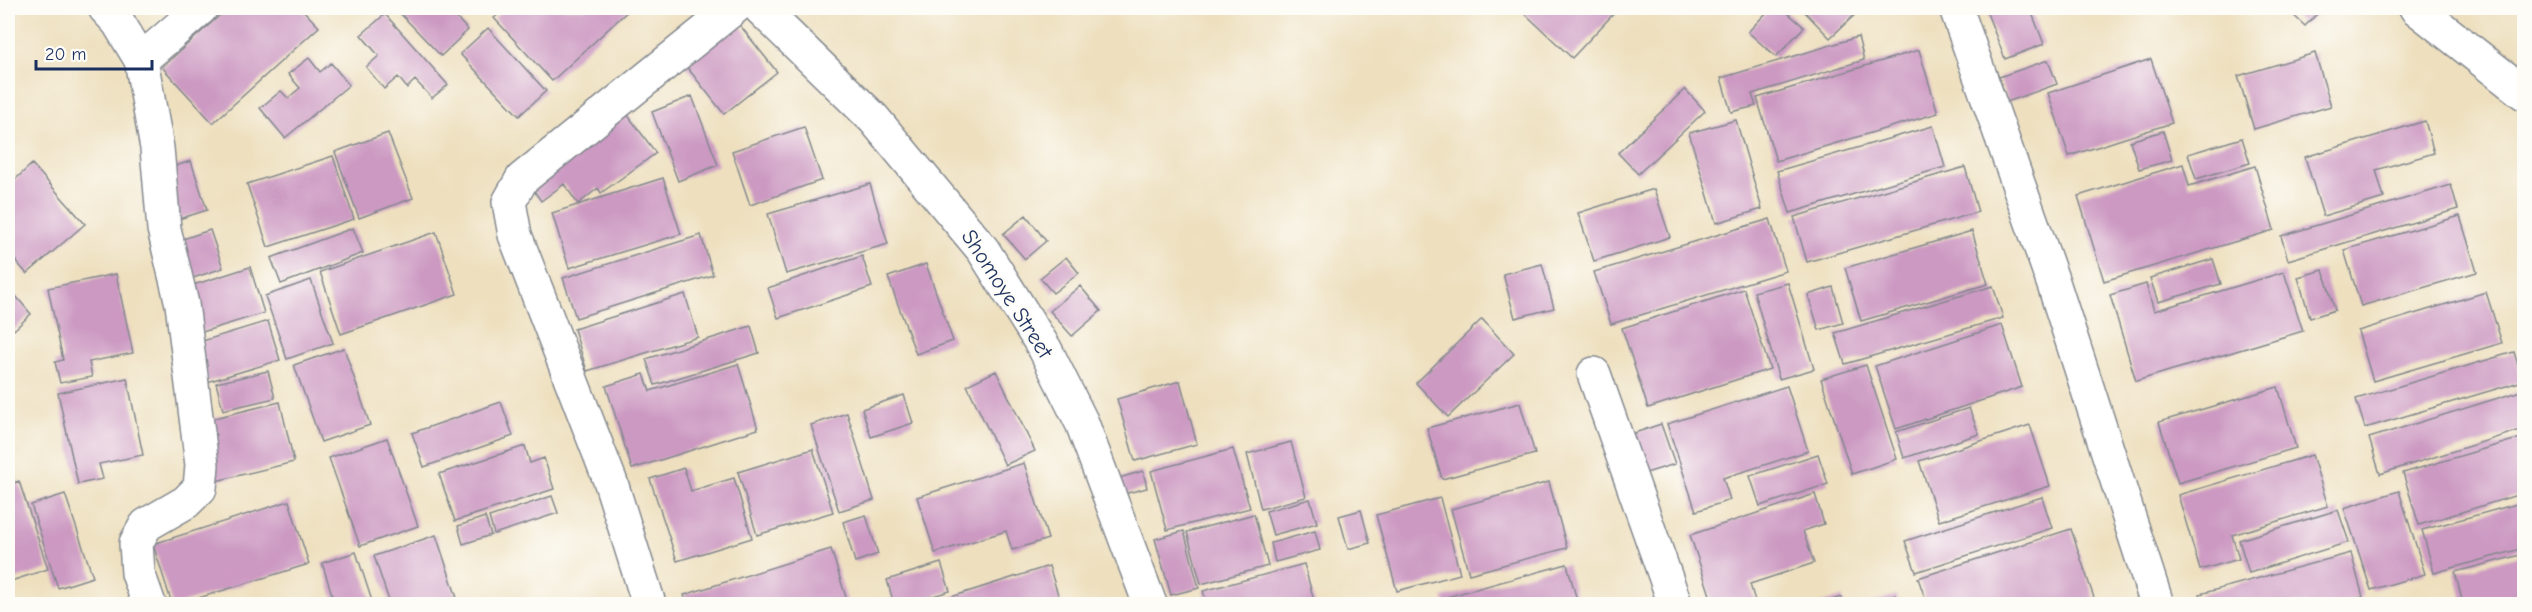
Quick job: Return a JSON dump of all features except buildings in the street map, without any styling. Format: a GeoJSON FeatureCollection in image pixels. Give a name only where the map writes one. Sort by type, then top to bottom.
{"type":"FeatureCollection","features":[{"type":"Feature","properties":{"kind":"street"},"geometry":{"type":"LineString","coordinates":[[105,8],[118,22],[141,60],[158,148],[164,229],[182,304],[202,465],[200,488],[186,502],[147,525],[136,543],[138,573],[149,604]]}},
{"type":"Feature","properties":{"kind":"street"},"geometry":{"type":"LineString","coordinates":[[141,60],[201,8]]}},
{"type":"Feature","properties":{"kind":"street"},"geometry":{"type":"LineString","coordinates":[[649,604],[611,483],[515,235],[510,202],[522,179],[734,8]]}},
{"type":"Feature","properties":{"kind":"street","name":"Shomoye Street"},"geometry":{"type":"LineString","coordinates":[[760,8],[874,119],[983,249],[1045,349],[1082,423],[1150,604]]}},
{"type":"Feature","properties":{"kind":"street"},"geometry":{"type":"LineString","coordinates":[[1956,8],[2054,285],[2157,604]]}},
{"type":"Feature","properties":{"kind":"street"},"geometry":{"type":"LineString","coordinates":[[2416,8],[2524,93]]}},
{"type":"Feature","properties":{"kind":"street"},"geometry":{"type":"LineString","coordinates":[[1594,374],[1675,604]]}}]}
